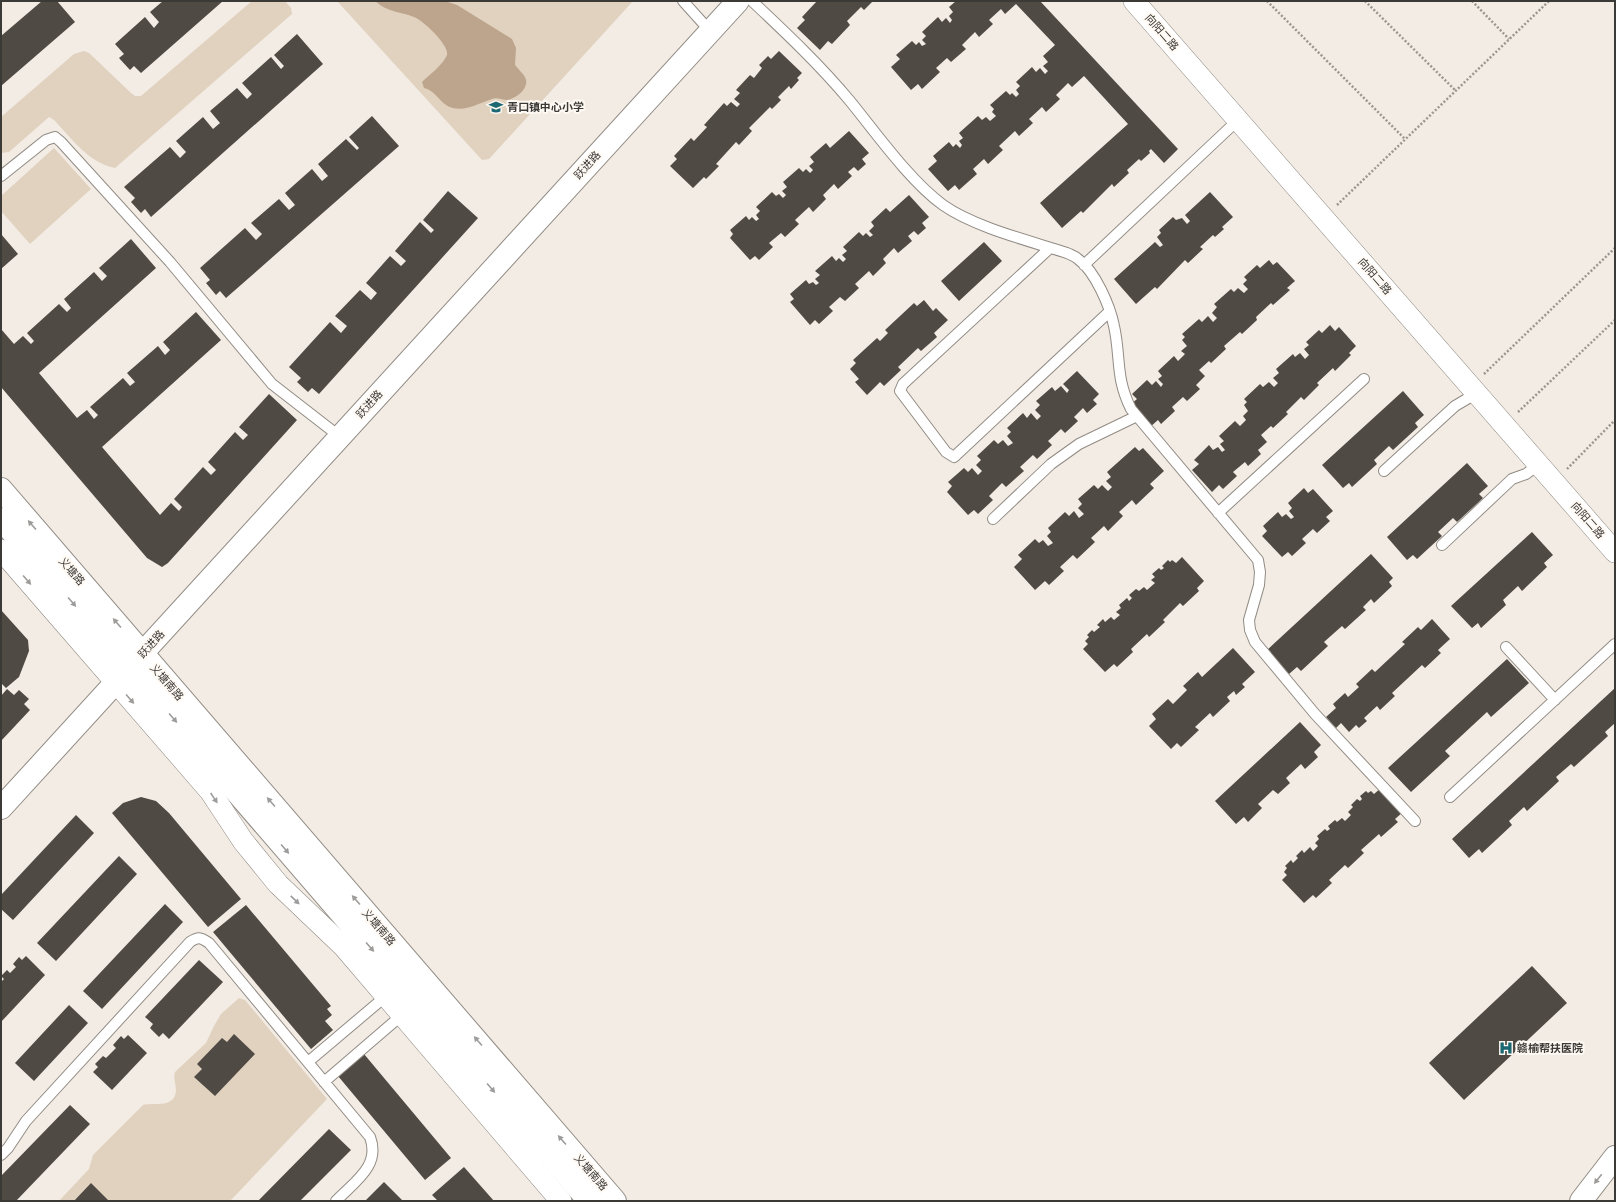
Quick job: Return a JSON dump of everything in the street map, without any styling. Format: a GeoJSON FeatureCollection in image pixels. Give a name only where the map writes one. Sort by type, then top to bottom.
{"type":"FeatureCollection","features":[{"type":"Feature","properties":{"kind":"main road","name":"跃进路"},"geometry":{"type":"LineString","coordinates":[[1,808],[339,436],[738,1]]}},
{"type":"Feature","properties":{"kind":"main road","name":"义塘路"},"geometry":{"type":"LineString","coordinates":[[1,489],[129,668]]}},
{"type":"Feature","properties":{"kind":"main road","name":"义塘路"},"geometry":{"type":"LineString","coordinates":[[1,519],[129,668]]}},
{"type":"Feature","properties":{"kind":"main road","name":"义塘南路"},"geometry":{"type":"LineString","coordinates":[[129,668],[589,1201]]}},
{"type":"Feature","properties":{"kind":"main road","name":"义塘南路"},"geometry":{"type":"LineString","coordinates":[[129,668],[615,1201]]}},
{"type":"Feature","properties":{"kind":"main road"},"geometry":{"type":"LineString","coordinates":[[1581,1201],[1615,1157]]}},
{"type":"Feature","properties":{"kind":"street","name":"向阳二路"},"geometry":{"type":"LineString","coordinates":[[1134,1],[1615,552]]}},
{"type":"Feature","properties":{"kind":"street"},"geometry":{"type":"LineString","coordinates":[[1,550],[129,668],[243,840],[278,884],[344,947],[561,1201]]}},
{"type":"Feature","properties":{"kind":"lane"},"geometry":{"type":"LineString","coordinates":[[683,1],[710,31]]}},
{"type":"Feature","properties":{"kind":"lane"},"geometry":{"type":"LineString","coordinates":[[752,1],[792,38],[848,99],[923,188],[942,205],[963,218],[1078,258],[1084,264],[1102,292],[1114,325],[1122,389],[1131,409],[1258,560],[1260,572],[1259,585],[1249,620],[1250,630],[1255,642],[1315,714],[1415,821]]}},
{"type":"Feature","properties":{"kind":"lane"},"geometry":{"type":"LineString","coordinates":[[1084,264],[1238,120]]}},
{"type":"Feature","properties":{"kind":"lane"},"geometry":{"type":"LineString","coordinates":[[1,176],[46,140],[55,137],[170,262],[272,384],[339,436]]}},
{"type":"Feature","properties":{"kind":"lane"},"geometry":{"type":"LineString","coordinates":[[1050,248],[903,384],[900,391],[946,452],[954,457],[1109,312]]}},
{"type":"Feature","properties":{"kind":"lane"},"geometry":{"type":"LineString","coordinates":[[1218,513],[1364,379]]}},
{"type":"Feature","properties":{"kind":"lane"},"geometry":{"type":"LineString","coordinates":[[1384,471],[1474,390]]}},
{"type":"Feature","properties":{"kind":"lane"},"geometry":{"type":"LineString","coordinates":[[993,519],[1051,464],[1079,444],[1137,416]]}},
{"type":"Feature","properties":{"kind":"lane"},"geometry":{"type":"LineString","coordinates":[[1442,545],[1512,479],[1526,474],[1539,464]]}},
{"type":"Feature","properties":{"kind":"lane"},"geometry":{"type":"LineString","coordinates":[[1450,797],[1615,644]]}},
{"type":"Feature","properties":{"kind":"lane"},"geometry":{"type":"LineString","coordinates":[[1506,647],[1555,700]]}},
{"type":"Feature","properties":{"kind":"lane"},"geometry":{"type":"LineString","coordinates":[[1,1155],[8,1148],[26,1121],[190,942],[196,938],[201,938],[209,944],[370,1137],[374,1155],[367,1169],[336,1201]]}},
{"type":"Feature","properties":{"kind":"lane"},"geometry":{"type":"LineString","coordinates":[[308,1062],[386,996]]}},
{"type":"Feature","properties":{"kind":"lane"},"geometry":{"type":"LineString","coordinates":[[324,1082],[402,1015]]}},
{"type":"Feature","properties":{"kind":"path"},"geometry":{"type":"LineString","coordinates":[[1267,1],[1405,139]]}},
{"type":"Feature","properties":{"kind":"path"},"geometry":{"type":"LineString","coordinates":[[1365,1],[1456,90]]}},
{"type":"Feature","properties":{"kind":"path"},"geometry":{"type":"LineString","coordinates":[[1472,1],[1509,40]]}},
{"type":"Feature","properties":{"kind":"path"},"geometry":{"type":"LineString","coordinates":[[1323,217],[1549,1]]}},
{"type":"Feature","properties":{"kind":"path"},"geometry":{"type":"LineString","coordinates":[[1474,390],[1615,248]]}},
{"type":"Feature","properties":{"kind":"path"},"geometry":{"type":"LineString","coordinates":[[1504,425],[1615,320]]}},
{"type":"Feature","properties":{"kind":"path"},"geometry":{"type":"LineString","coordinates":[[1554,482],[1615,420]]}},
{"type":"Feature","properties":{"kind":"shaded area"},"geometry":{"type":"Polygon","coordinates":[[[252,1],[285,1],[291,8],[292,14],[115,168],[89,156],[54,120],[49,117],[9,152],[1,153],[1,117],[74,54],[84,51],[89,53],[131,93],[135,96],[141,96],[252,1]]]}},
{"type":"Feature","properties":{"kind":"shaded area"},"geometry":{"type":"Polygon","coordinates":[[[337,1],[633,1],[489,159],[482,160],[337,1]]]}},
{"type":"Feature","properties":{"kind":"shaded area"},"geometry":{"type":"Polygon","coordinates":[[[375,1],[445,1],[457,5],[512,39],[516,48],[515,65],[526,80],[525,87],[517,96],[507,100],[494,98],[473,106],[458,109],[445,104],[432,92],[424,88],[422,82],[439,66],[447,55],[447,51],[440,40],[418,19],[385,8],[375,1]]]}},
{"type":"Feature","properties":{"kind":"shaded area"},"geometry":{"type":"Polygon","coordinates":[[[54,148],[91,189],[30,244],[1,211],[1,196],[54,148]]]}},
{"type":"Feature","properties":{"kind":"shaded area"},"geometry":{"type":"Polygon","coordinates":[[[239,998],[245,1000],[327,1099],[230,1201],[59,1201],[89,1169],[93,1155],[143,1105],[163,1104],[172,1100],[176,1091],[174,1077],[175,1072],[206,1043],[221,1014],[239,998]]]}},
{"type":"Feature","properties":{"kind":"building"},"geometry":{"type":"Polygon","coordinates":[[[42,1],[57,1],[75,22],[1,86],[1,36],[42,1]]]}},
{"type":"Feature","properties":{"kind":"building"},"geometry":{"type":"Polygon","coordinates":[[[163,1],[223,1],[141,73],[134,66],[130,70],[119,58],[124,54],[115,44],[145,17],[154,28],[159,22],[150,12],[163,1]]]}},
{"type":"Feature","properties":{"kind":"building"},"geometry":{"type":"Polygon","coordinates":[[[817,1],[873,1],[864,10],[861,7],[847,21],[850,25],[832,44],[828,41],[820,50],[797,28],[805,20],[802,17],[817,1]]]}},
{"type":"Feature","properties":{"kind":"building"},"geometry":{"type":"Polygon","coordinates":[[[956,1],[1040,1],[1178,149],[1164,163],[1151,149],[1149,151],[1150,153],[1141,161],[1139,159],[1127,170],[1129,173],[1114,187],[1112,184],[1083,213],[1081,211],[1062,228],[1040,203],[1128,124],[1084,76],[1072,87],[1068,83],[1056,95],[1060,99],[1046,112],[1042,107],[1029,119],[1033,123],[1019,136],[1015,131],[999,146],[1003,150],[988,164],[984,159],[973,169],[977,174],[959,190],[955,185],[948,191],[928,169],[937,161],[933,156],[949,142],[953,147],[956,144],[960,148],[962,145],[959,141],[963,138],[959,133],[978,116],[982,120],[986,117],[990,121],[996,116],[992,112],[994,109],[990,105],[1006,91],[1010,95],[1012,93],[1016,97],[1019,94],[1016,90],[1020,86],[1016,82],[1032,67],[1036,72],[1040,68],[1045,74],[1048,71],[1043,66],[1048,62],[1043,56],[1055,45],[1016,4],[1005,14],[1001,9],[989,20],[993,24],[979,37],[975,32],[962,45],[966,49],[951,62],[947,58],[936,68],[940,72],[922,89],[918,84],[911,90],[891,67],[900,59],[896,55],[912,41],[916,45],[919,42],[922,46],[926,44],[922,40],[926,36],[922,32],[938,17],[942,22],[946,18],[950,23],[952,20],[949,16],[953,12],[949,7],[956,1]]]}},
{"type":"Feature","properties":{"kind":"building"},"geometry":{"type":"Polygon","coordinates":[[[297,34],[323,64],[151,217],[145,209],[141,213],[131,202],[135,198],[124,187],[170,147],[180,158],[186,152],[176,141],[203,117],[213,129],[220,123],[210,111],[237,88],[247,99],[252,94],[242,83],[271,57],[281,69],[284,66],[274,55],[297,34]]]}},
{"type":"Feature","properties":{"kind":"building"},"geometry":{"type":"Polygon","coordinates":[[[779,51],[802,73],[797,78],[799,80],[791,89],[789,86],[778,97],[781,100],[772,109],[770,107],[749,128],[752,131],[739,145],[736,142],[716,164],[719,166],[706,179],[704,177],[693,188],[670,166],[677,159],[674,156],[691,138],[694,141],[707,127],[704,125],[724,103],[727,106],[731,102],[737,107],[740,104],[734,99],[740,93],[736,90],[750,75],[754,78],[762,68],[759,65],[768,56],[771,59],[779,51]]]}},
{"type":"Feature","properties":{"kind":"building"},"geometry":{"type":"Polygon","coordinates":[[[372,116],[399,146],[226,298],[220,291],[216,295],[206,283],[210,280],[200,268],[245,228],[256,240],[262,234],[251,223],[279,199],[289,210],[295,205],[285,193],[312,169],[322,181],[328,176],[318,164],[346,139],[357,150],[359,148],[349,137],[372,116]]]}},
{"type":"Feature","properties":{"kind":"building"},"geometry":{"type":"Polygon","coordinates":[[[849,131],[869,153],[862,159],[866,164],[858,171],[854,167],[848,172],[852,176],[838,189],[834,184],[823,195],[826,199],[813,212],[809,207],[795,220],[799,224],[785,237],[781,233],[769,243],[773,247],[759,260],[755,256],[750,260],[730,238],[733,234],[730,230],[746,216],[749,220],[752,217],[756,221],[759,219],[756,215],[760,211],[756,207],[772,192],[776,196],[779,194],[783,198],[786,195],[782,191],[787,187],[783,182],[799,168],[803,172],[806,169],[810,173],[813,170],[809,166],[814,162],[810,157],[826,143],[830,148],[849,131]]]}},
{"type":"Feature","properties":{"kind":"building"},"geometry":{"type":"Polygon","coordinates":[[[448,191],[478,218],[319,394],[312,388],[308,392],[297,382],[301,378],[289,367],[330,322],[341,333],[347,326],[335,316],[360,290],[371,300],[377,293],[366,283],[390,256],[401,266],[406,261],[395,251],[420,222],[431,233],[434,230],[423,220],[448,191]]]}},
{"type":"Feature","properties":{"kind":"building"},"geometry":{"type":"Polygon","coordinates":[[[1210,192],[1233,217],[1222,227],[1224,229],[1215,237],[1213,235],[1200,247],[1203,249],[1188,263],[1185,260],[1157,289],[1155,287],[1136,304],[1114,279],[1155,242],[1160,247],[1163,245],[1157,237],[1161,233],[1159,230],[1173,217],[1176,220],[1182,218],[1187,224],[1190,221],[1185,215],[1210,192]]]}},
{"type":"Feature","properties":{"kind":"building"},"geometry":{"type":"Polygon","coordinates":[[[909,195],[929,217],[922,223],[926,228],[918,235],[914,231],[908,236],[912,241],[898,253],[894,248],[883,259],[886,263],[873,276],[869,271],[855,284],[859,288],[845,301],[840,297],[829,307],[833,311],[819,324],[815,320],[810,325],[790,302],[794,299],[790,294],[806,280],[809,284],[813,282],[816,285],[819,283],[815,279],[820,275],[815,271],[832,256],[836,261],[839,258],[843,262],[846,259],[842,255],[847,251],[843,247],[859,232],[863,236],[866,233],[870,237],[873,235],[869,231],[874,226],[871,222],[886,208],[890,212],[909,195]]]}},
{"type":"Feature","properties":{"kind":"building"},"geometry":{"type":"Polygon","coordinates":[[[1,234],[18,254],[1,269],[1,234]]]}},
{"type":"Feature","properties":{"kind":"building"},"geometry":{"type":"Polygon","coordinates":[[[131,239],[156,268],[39,373],[77,418],[87,410],[94,419],[98,415],[90,407],[123,378],[130,386],[135,382],[127,373],[158,346],[165,355],[170,350],[163,342],[196,312],[221,340],[102,447],[160,515],[171,503],[179,511],[182,507],[174,499],[203,467],[211,475],[216,470],[208,462],[235,432],[243,440],[248,435],[239,427],[269,394],[297,420],[168,563],[162,567],[147,558],[1,387],[1,329],[14,344],[23,336],[31,344],[34,341],[27,333],[59,304],[67,312],[71,308],[64,299],[94,272],[102,281],[107,276],[99,268],[131,239]]]}},
{"type":"Feature","properties":{"kind":"building"},"geometry":{"type":"Polygon","coordinates":[[[984,242],[1002,261],[959,301],[941,281],[984,242]]]}},
{"type":"Feature","properties":{"kind":"building"},"geometry":{"type":"Polygon","coordinates":[[[1269,260],[1273,265],[1277,262],[1295,281],[1287,288],[1290,290],[1273,305],[1271,303],[1256,317],[1257,320],[1242,334],[1240,332],[1224,346],[1226,349],[1211,363],[1209,361],[1199,370],[1205,376],[1196,385],[1200,389],[1187,401],[1183,397],[1172,407],[1175,411],[1161,424],[1158,420],[1150,427],[1130,405],[1137,399],[1132,394],[1147,380],[1152,385],[1156,381],[1161,387],[1163,384],[1158,379],[1162,376],[1158,371],[1174,356],[1178,361],[1185,354],[1181,351],[1187,346],[1182,340],[1185,337],[1182,334],[1199,319],[1202,322],[1208,316],[1213,322],[1217,318],[1212,313],[1217,307],[1214,304],[1231,289],[1234,292],[1238,288],[1244,293],[1248,289],[1243,284],[1247,280],[1244,277],[1257,265],[1260,268],[1269,260]]]}},
{"type":"Feature","properties":{"kind":"building"},"geometry":{"type":"Polygon","coordinates":[[[924,300],[933,311],[936,308],[948,320],[934,333],[937,337],[921,351],[918,348],[898,367],[901,370],[884,386],[880,382],[867,395],[855,382],[859,379],[850,369],[856,363],[853,360],[877,338],[880,341],[888,333],[885,330],[914,303],[917,306],[924,300]]]}},
{"type":"Feature","properties":{"kind":"building"},"geometry":{"type":"Polygon","coordinates":[[[1330,325],[1335,331],[1339,327],[1356,346],[1349,353],[1351,355],[1335,371],[1333,368],[1317,383],[1319,385],[1304,400],[1301,397],[1286,412],[1288,414],[1273,428],[1271,426],[1261,435],[1267,442],[1258,450],[1261,454],[1248,466],[1245,462],[1233,472],[1237,476],[1223,489],[1219,485],[1212,492],[1192,470],[1199,464],[1194,460],[1209,445],[1213,450],[1218,447],[1222,452],[1225,450],[1220,444],[1224,441],[1219,436],[1235,421],[1240,426],[1246,420],[1243,416],[1248,411],[1244,405],[1247,402],[1244,399],[1260,384],[1263,387],[1269,382],[1274,387],[1278,383],[1273,378],[1279,373],[1276,369],[1293,354],[1295,357],[1300,353],[1305,359],[1309,355],[1304,349],[1309,345],[1306,342],[1319,330],[1322,333],[1330,325]]]}},
{"type":"Feature","properties":{"kind":"building"},"geometry":{"type":"Polygon","coordinates":[[[1077,371],[1099,394],[1093,400],[1097,404],[1087,413],[1083,408],[1074,417],[1078,421],[1065,433],[1061,429],[1048,441],[1052,445],[1037,459],[1033,455],[1020,467],[1024,471],[1006,487],[1002,483],[989,496],[993,500],[978,514],[974,510],[968,515],[947,492],[952,486],[948,482],[964,468],[968,472],[972,468],[978,475],[982,471],[976,465],[981,460],[977,456],[994,440],[998,444],[1003,440],[1008,446],[1013,443],[1007,436],[1011,432],[1007,428],[1023,413],[1027,418],[1031,413],[1037,420],[1041,416],[1035,410],[1040,405],[1036,401],[1052,387],[1055,391],[1061,386],[1067,393],[1069,390],[1063,384],[1077,371]]]}},
{"type":"Feature","properties":{"kind":"building"},"geometry":{"type":"Polygon","coordinates":[[[1403,391],[1424,415],[1415,423],[1418,427],[1393,450],[1389,446],[1374,460],[1377,464],[1352,487],[1349,483],[1343,488],[1322,465],[1403,391]]]}},
{"type":"Feature","properties":{"kind":"building"},"geometry":{"type":"Polygon","coordinates":[[[1135,447],[1139,451],[1143,448],[1164,471],[1150,484],[1154,488],[1136,505],[1132,500],[1119,512],[1123,516],[1108,531],[1104,526],[1091,538],[1095,542],[1077,559],[1073,555],[1060,567],[1064,571],[1049,585],[1045,581],[1035,590],[1014,567],[1022,559],[1018,555],[1035,539],[1039,543],[1043,540],[1048,546],[1053,543],[1047,536],[1051,532],[1048,528],[1065,512],[1069,516],[1074,511],[1079,518],[1084,514],[1078,508],[1082,504],[1078,499],[1094,485],[1098,489],[1102,485],[1108,491],[1112,487],[1106,481],[1111,477],[1107,472],[1135,447]]]}},
{"type":"Feature","properties":{"kind":"building"},"geometry":{"type":"Polygon","coordinates":[[[1467,463],[1488,486],[1479,494],[1483,498],[1457,522],[1453,518],[1438,532],[1442,536],[1417,559],[1413,555],[1407,560],[1387,537],[1467,463]]]}},
{"type":"Feature","properties":{"kind":"building"},"geometry":{"type":"Polygon","coordinates":[[[1304,488],[1308,493],[1313,489],[1333,511],[1326,517],[1330,521],[1317,533],[1313,529],[1302,539],[1306,543],[1292,556],[1288,552],[1282,557],[1262,536],[1267,531],[1263,526],[1278,512],[1282,517],[1286,514],[1291,519],[1294,517],[1289,511],[1292,508],[1288,503],[1304,488]]]}},
{"type":"Feature","properties":{"kind":"building"},"geometry":{"type":"Polygon","coordinates":[[[1532,532],[1553,555],[1544,563],[1547,567],[1522,591],[1518,586],[1503,600],[1506,605],[1481,628],[1478,623],[1472,628],[1451,606],[1532,532]]]}},
{"type":"Feature","properties":{"kind":"building"},"geometry":{"type":"Polygon","coordinates":[[[1371,554],[1393,578],[1389,582],[1392,586],[1374,603],[1371,599],[1363,607],[1366,610],[1345,629],[1342,626],[1324,642],[1328,646],[1301,671],[1297,667],[1289,674],[1267,650],[1371,554]]]}},
{"type":"Feature","properties":{"kind":"building"},"geometry":{"type":"Polygon","coordinates":[[[1182,557],[1204,581],[1197,588],[1199,591],[1183,606],[1180,603],[1163,620],[1165,622],[1149,637],[1147,634],[1131,649],[1133,652],[1117,667],[1114,664],[1105,672],[1083,649],[1088,644],[1085,641],[1089,637],[1087,635],[1092,630],[1094,632],[1100,627],[1097,625],[1103,619],[1105,622],[1111,617],[1114,620],[1120,615],[1116,612],[1121,608],[1119,605],[1127,598],[1129,601],[1132,598],[1129,595],[1136,589],[1139,591],[1144,587],[1147,590],[1155,583],[1151,580],[1155,577],[1152,574],[1159,568],[1161,570],[1164,568],[1162,566],[1168,560],[1170,562],[1172,560],[1176,563],[1182,557]]]}},
{"type":"Feature","properties":{"kind":"building"},"geometry":{"type":"Polygon","coordinates":[[[1,610],[28,640],[29,651],[19,677],[6,688],[1,683],[1,610]]]}},
{"type":"Feature","properties":{"kind":"building"},"geometry":{"type":"Polygon","coordinates":[[[1432,619],[1450,639],[1438,650],[1441,653],[1425,668],[1422,665],[1392,693],[1395,696],[1380,710],[1377,706],[1364,718],[1367,721],[1359,728],[1356,725],[1349,732],[1341,723],[1336,728],[1326,717],[1336,708],[1333,704],[1345,693],[1348,697],[1359,687],[1356,684],[1372,669],[1375,672],[1405,644],[1402,642],[1418,627],[1421,630],[1432,619]]]}},
{"type":"Feature","properties":{"kind":"building"},"geometry":{"type":"Polygon","coordinates":[[[1233,648],[1255,672],[1242,684],[1245,687],[1236,695],[1234,691],[1227,697],[1230,701],[1213,717],[1210,713],[1195,727],[1199,730],[1181,747],[1177,743],[1171,749],[1149,726],[1156,719],[1152,714],[1168,699],[1173,704],[1187,690],[1183,686],[1198,672],[1202,677],[1233,648]]]}},
{"type":"Feature","properties":{"kind":"building"},"geometry":{"type":"Polygon","coordinates":[[[1507,659],[1529,683],[1491,717],[1487,712],[1445,751],[1450,756],[1411,792],[1388,768],[1507,659]]]}},
{"type":"Feature","properties":{"kind":"building"},"geometry":{"type":"Polygon","coordinates":[[[1615,688],[1615,723],[1605,732],[1608,736],[1574,767],[1571,764],[1556,777],[1559,781],[1527,811],[1524,807],[1509,821],[1512,825],[1482,853],[1479,849],[1469,858],[1452,839],[1615,688]]]}},
{"type":"Feature","properties":{"kind":"building"},"geometry":{"type":"Polygon","coordinates":[[[7,689],[14,695],[19,690],[29,699],[24,704],[30,710],[1,741],[1,696],[7,689]]]}},
{"type":"Feature","properties":{"kind":"building"},"geometry":{"type":"Polygon","coordinates":[[[1300,722],[1321,745],[1314,752],[1318,757],[1305,769],[1301,764],[1286,778],[1290,783],[1278,794],[1273,790],[1258,804],[1262,808],[1248,822],[1244,817],[1236,824],[1215,801],[1300,722]]]}},
{"type":"Feature","properties":{"kind":"building"},"geometry":{"type":"Polygon","coordinates":[[[1381,788],[1403,812],[1395,819],[1398,822],[1381,837],[1379,834],[1361,850],[1364,853],[1348,868],[1345,865],[1329,880],[1332,883],[1316,898],[1313,895],[1304,903],[1282,880],[1287,875],[1284,872],[1287,868],[1285,866],[1291,860],[1293,863],[1298,858],[1296,856],[1302,850],[1304,853],[1310,847],[1313,851],[1318,846],[1315,843],[1319,839],[1317,836],[1325,829],[1327,831],[1330,829],[1328,826],[1335,820],[1337,822],[1342,818],[1345,821],[1351,815],[1348,812],[1353,807],[1351,805],[1357,799],[1360,801],[1362,799],[1360,796],[1366,791],[1368,793],[1371,791],[1374,794],[1381,788]]]}},
{"type":"Feature","properties":{"kind":"building"},"geometry":{"type":"Polygon","coordinates":[[[141,797],[156,801],[169,813],[241,899],[208,927],[112,813],[123,803],[141,797]]]}},
{"type":"Feature","properties":{"kind":"building"},"geometry":{"type":"Polygon","coordinates":[[[76,815],[94,833],[13,920],[1,909],[1,895],[76,815]]]}},
{"type":"Feature","properties":{"kind":"building"},"geometry":{"type":"Polygon","coordinates":[[[119,856],[137,874],[56,961],[37,943],[119,856]]]}},
{"type":"Feature","properties":{"kind":"building"},"geometry":{"type":"Polygon","coordinates":[[[165,904],[183,922],[102,1009],[83,991],[165,904]]]}},
{"type":"Feature","properties":{"kind":"building"},"geometry":{"type":"Polygon","coordinates":[[[246,905],[331,1006],[327,1009],[332,1015],[325,1021],[333,1030],[311,1049],[213,932],[246,905]]]}},
{"type":"Feature","properties":{"kind":"building"},"geometry":{"type":"Polygon","coordinates":[[[26,956],[45,975],[1,1022],[1,982],[4,979],[1,976],[7,970],[10,973],[16,967],[13,964],[19,957],[22,960],[26,956]]]}},
{"type":"Feature","properties":{"kind":"building"},"geometry":{"type":"Polygon","coordinates":[[[199,960],[223,982],[169,1039],[163,1033],[159,1037],[150,1028],[153,1024],[145,1017],[199,960]]]}},
{"type":"Feature","properties":{"kind":"building"},"geometry":{"type":"Polygon","coordinates":[[[1532,966],[1567,1003],[1464,1100],[1429,1063],[1532,966]]]}},
{"type":"Feature","properties":{"kind":"building"},"geometry":{"type":"Polygon","coordinates":[[[69,1005],[88,1023],[34,1081],[15,1063],[69,1005]]]}},
{"type":"Feature","properties":{"kind":"building"},"geometry":{"type":"Polygon","coordinates":[[[234,1034],[255,1054],[215,1096],[194,1077],[202,1069],[197,1064],[222,1038],[227,1042],[234,1034]]]}},
{"type":"Feature","properties":{"kind":"building"},"geometry":{"type":"Polygon","coordinates":[[[128,1035],[147,1053],[112,1090],[93,1072],[98,1067],[95,1064],[103,1056],[106,1058],[116,1048],[113,1045],[121,1036],[124,1039],[128,1035]]]}},
{"type":"Feature","properties":{"kind":"building"},"geometry":{"type":"Polygon","coordinates":[[[364,1054],[451,1158],[425,1180],[338,1076],[364,1054]]]}},
{"type":"Feature","properties":{"kind":"building"},"geometry":{"type":"Polygon","coordinates":[[[70,1105],[90,1124],[16,1201],[1,1201],[1,1176],[70,1105]]]}},
{"type":"Feature","properties":{"kind":"building"},"geometry":{"type":"Polygon","coordinates":[[[329,1129],[351,1150],[300,1201],[258,1201],[329,1129]]]}},
{"type":"Feature","properties":{"kind":"building"},"geometry":{"type":"Polygon","coordinates":[[[464,1167],[494,1201],[438,1201],[432,1195],[464,1167]]]}},
{"type":"Feature","properties":{"kind":"building"},"geometry":{"type":"Polygon","coordinates":[[[384,1182],[403,1201],[365,1201],[384,1182]]]}},
{"type":"Feature","properties":{"kind":"building"},"geometry":{"type":"Polygon","coordinates":[[[91,1183],[109,1201],[74,1201],[91,1183]]]}},
{"type":"Feature","properties":{"kind":"place","name":"青口镇中心小学"},"geometry":{"type":"Point","coordinates":[496,107]}},
{"type":"Feature","properties":{"kind":"place","name":"赣榆帮扶医院"},"geometry":{"type":"Point","coordinates":[1506,1048]}}]}
